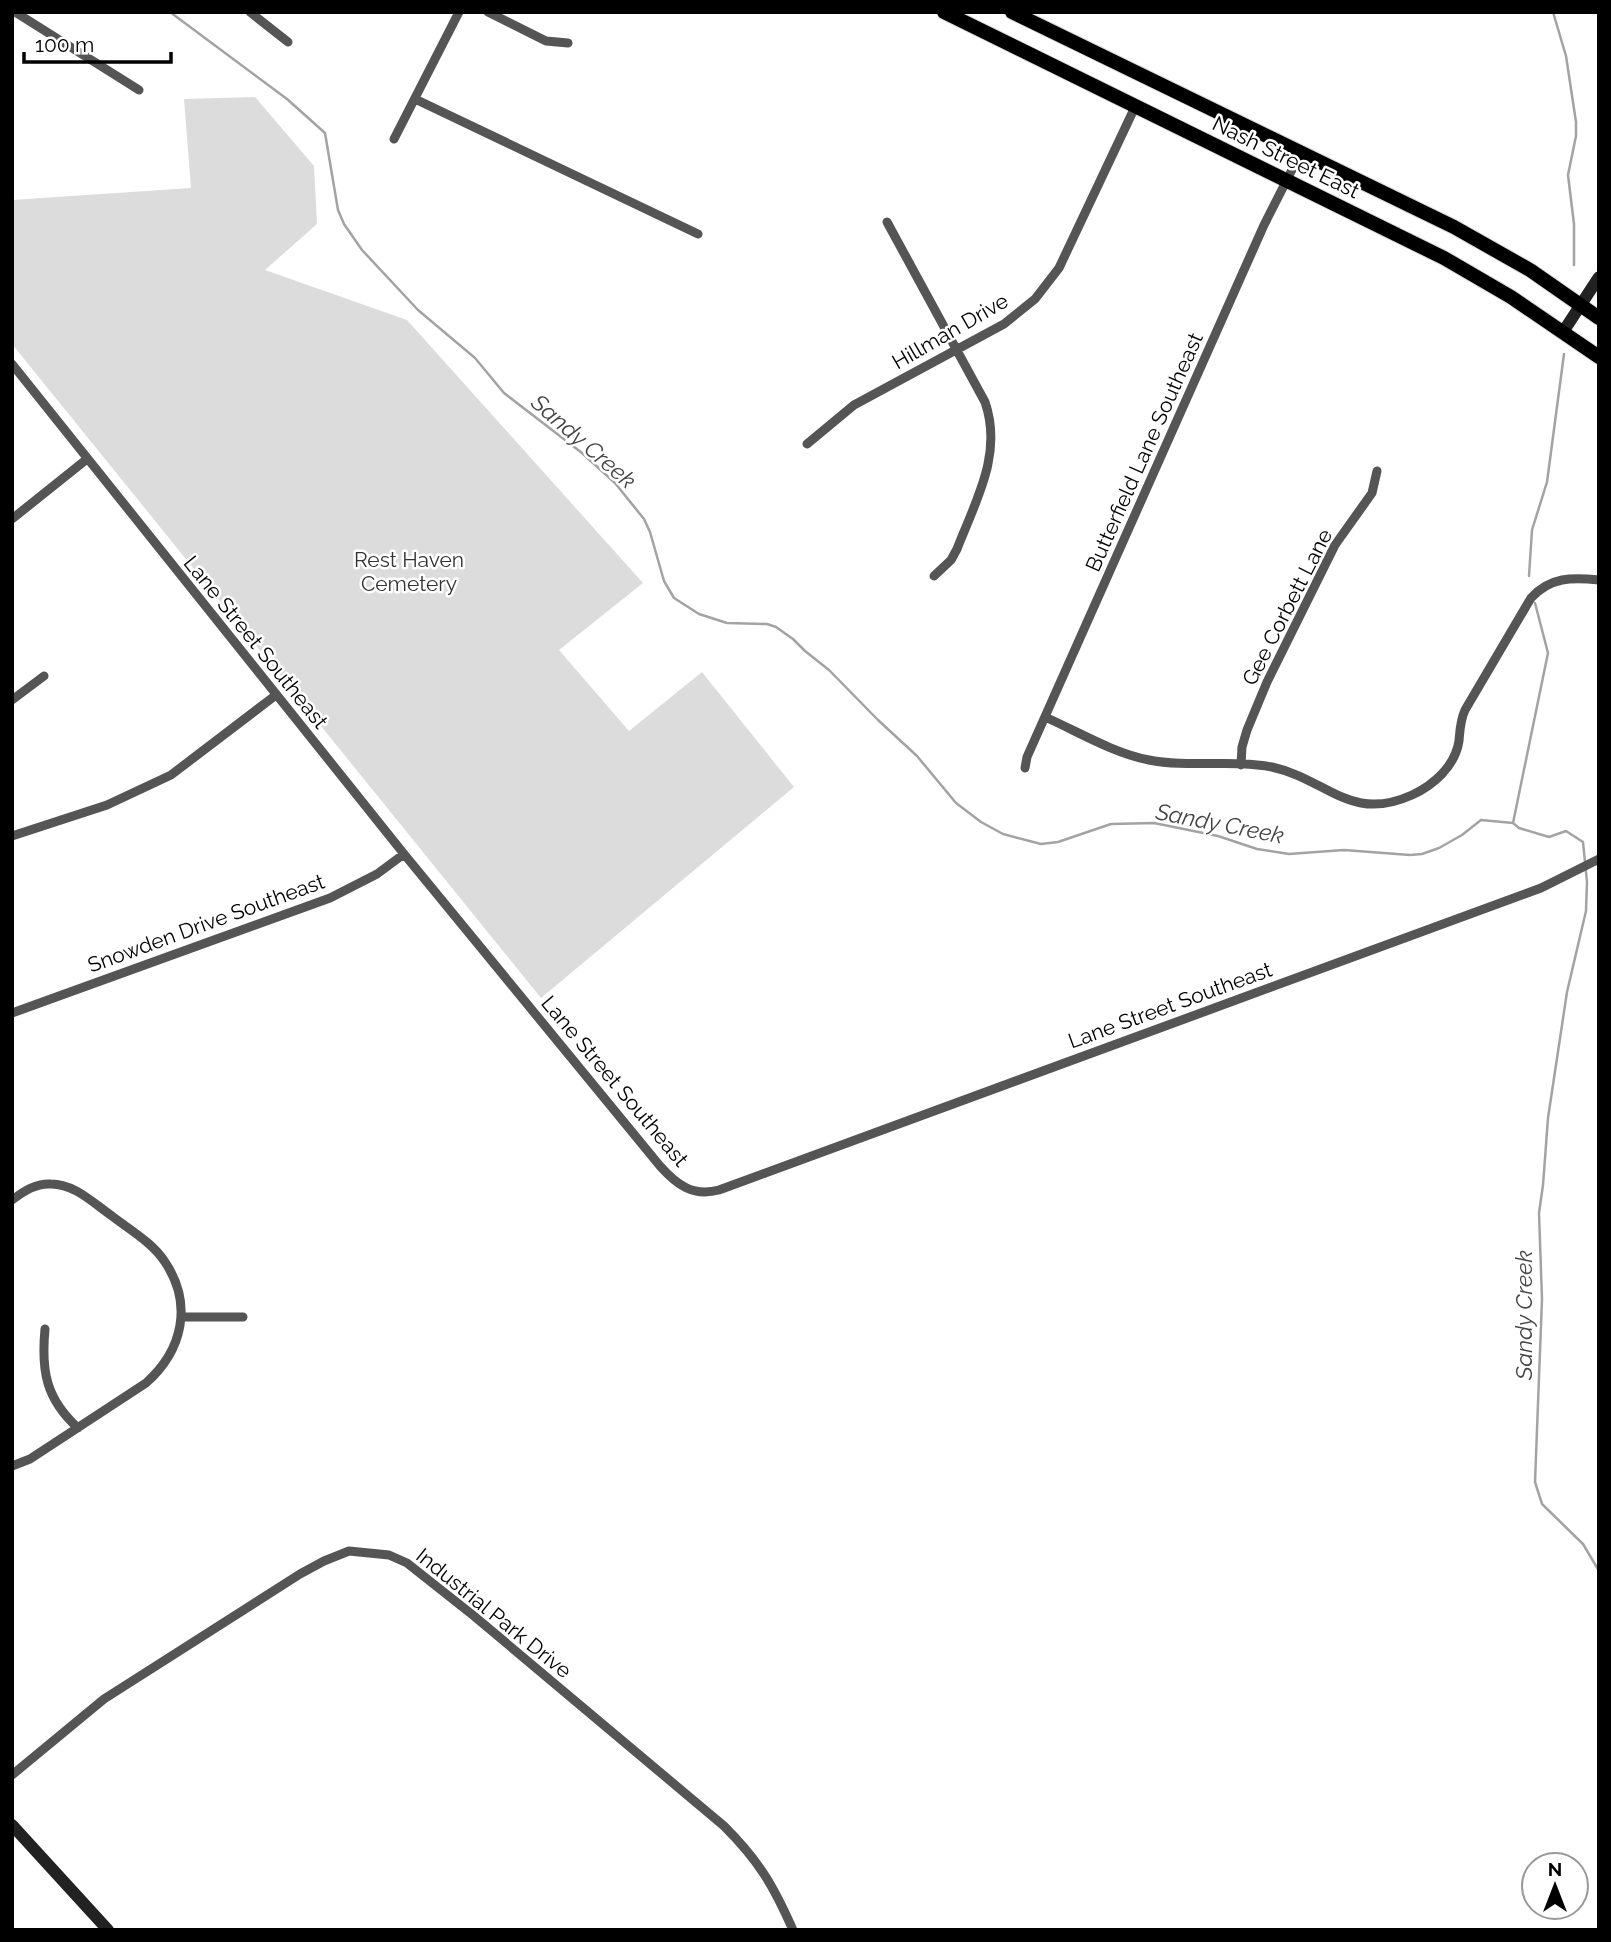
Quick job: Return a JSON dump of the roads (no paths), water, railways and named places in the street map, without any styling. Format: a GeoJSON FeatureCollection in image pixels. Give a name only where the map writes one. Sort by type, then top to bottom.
{"type":"FeatureCollection","features":[{"type":"Feature","properties":{"kind":"main road","name":"Nash Street East"},"geometry":{"type":"LineString","coordinates":[[944,12],[1444,258],[1511,297],[1599,358]]}},
{"type":"Feature","properties":{"kind":"main road","name":"Nash Street East"},"geometry":{"type":"LineString","coordinates":[[1012,12],[1485,244],[1599,318]]}},
{"type":"Feature","properties":{"kind":"street"},"geometry":{"type":"LineString","coordinates":[[250,12],[288,42]]}},
{"type":"Feature","properties":{"kind":"street"},"geometry":{"type":"LineString","coordinates":[[394,139],[458,12]]}},
{"type":"Feature","properties":{"kind":"street"},"geometry":{"type":"LineString","coordinates":[[488,12],[546,41],[568,43]]}},
{"type":"Feature","properties":{"kind":"street"},"geometry":{"type":"LineString","coordinates":[[15,16],[139,90]]}},
{"type":"Feature","properties":{"kind":"street"},"geometry":{"type":"LineString","coordinates":[[415,99],[698,234]]}},
{"type":"Feature","properties":{"kind":"street","name":"Hillman Drive"},"geometry":{"type":"LineString","coordinates":[[807,444],[854,405],[1021,313],[1059,268],[1135,107]]}},
{"type":"Feature","properties":{"kind":"street","name":"Butterfield Lane Southeast"},"geometry":{"type":"LineString","coordinates":[[1025,768],[1027,757],[1264,225],[1301,152]]}},
{"type":"Feature","properties":{"kind":"street"},"geometry":{"type":"LineString","coordinates":[[887,222],[985,402],[992,430],[988,468],[957,549],[951,560],[934,576]]}},
{"type":"Feature","properties":{"kind":"street"},"geometry":{"type":"LineString","coordinates":[[1563,332],[1599,277]]}},
{"type":"Feature","properties":{"kind":"street","name":"Lane Street Southeast"},"geometry":{"type":"LineString","coordinates":[[12,365],[404,854],[660,1167],[688,1190],[698,1193],[719,1191],[1541,888],[1596,861]]}},
{"type":"Feature","properties":{"kind":"street"},"geometry":{"type":"LineString","coordinates":[[12,519],[87,459]]}},
{"type":"Feature","properties":{"kind":"street","name":"Gee Corbett Lane"},"geometry":{"type":"LineString","coordinates":[[1241,765],[1247,730],[1267,682],[1335,545],[1371,493],[1377,471]]}},
{"type":"Feature","properties":{"kind":"street"},"geometry":{"type":"LineString","coordinates":[[1045,717],[1123,753],[1149,760],[1269,767],[1297,775],[1355,803],[1390,804],[1412,796],[1435,781],[1450,764],[1457,749],[1460,720],[1531,598],[1539,590],[1560,579],[1599,580]]}},
{"type":"Feature","properties":{"kind":"street"},"geometry":{"type":"LineString","coordinates":[[12,700],[44,676]]}},
{"type":"Feature","properties":{"kind":"street"},"geometry":{"type":"LineString","coordinates":[[12,836],[107,805],[171,775],[276,695]]}},
{"type":"Feature","properties":{"kind":"street","name":"Snowden Drive Southeast"},"geometry":{"type":"LineString","coordinates":[[12,1013],[330,898],[377,874],[404,854]]}},
{"type":"Feature","properties":{"kind":"street"},"geometry":{"type":"LineString","coordinates":[[12,1200],[36,1185],[43,1184],[64,1185],[80,1192],[153,1247],[165,1261],[179,1295],[183,1317],[170,1354],[154,1376],[78,1429],[30,1459],[12,1466]]}},
{"type":"Feature","properties":{"kind":"street"},"geometry":{"type":"LineString","coordinates":[[183,1317],[243,1317]]}},
{"type":"Feature","properties":{"kind":"street"},"geometry":{"type":"LineString","coordinates":[[44,1329],[42,1357],[47,1384],[64,1416],[78,1429]]}},
{"type":"Feature","properties":{"kind":"street","name":"Industrial Park Drive"},"geometry":{"type":"LineString","coordinates":[[12,1775],[104,1699],[300,1574],[349,1551],[389,1555],[407,1563],[474,1616],[724,1826],[764,1872],[793,1930]]}},
{"type":"Feature","properties":{"kind":"street"},"geometry":{"type":"LineString","coordinates":[[12,1825],[108,1930]]}},
{"type":"Feature","properties":{"kind":"waterway","name":"Sandy Creek"},"geometry":{"type":"LineString","coordinates":[[170,12],[287,99],[325,133],[338,210],[362,250],[418,310],[475,358],[504,393],[582,453],[615,483],[644,519],[664,581],[674,598],[699,614],[727,623],[767,624],[793,639],[829,670],[917,756],[956,803],[981,822],[1003,834],[1041,844],[1058,842],[1111,824],[1154,823],[1218,836],[1257,849],[1289,854],[1344,850],[1422,854],[1462,835],[1481,820],[1513,823],[1519,828],[1549,837],[1566,831],[1583,842],[1587,882],[1586,911],[1567,992],[1548,1118],[1539,1213],[1542,1299],[1535,1482],[1542,1504],[1583,1544],[1599,1571]]}},
{"type":"Feature","properties":{"kind":"waterway"},"geometry":{"type":"LineString","coordinates":[[1553,12],[1566,56],[1576,122],[1568,175],[1574,224],[1574,265]]}},
{"type":"Feature","properties":{"kind":"waterway"},"geometry":{"type":"LineString","coordinates":[[1529,576],[1532,530],[1547,482],[1564,354]]}},
{"type":"Feature","properties":{"kind":"waterway"},"geometry":{"type":"LineString","coordinates":[[1513,823],[1548,653],[1535,603]]}},
{"type":"Feature","properties":{"kind":"park label","name":"Rest Haven Cemetery"},"geometry":{"type":"Point","coordinates":[409,571]}}]}
